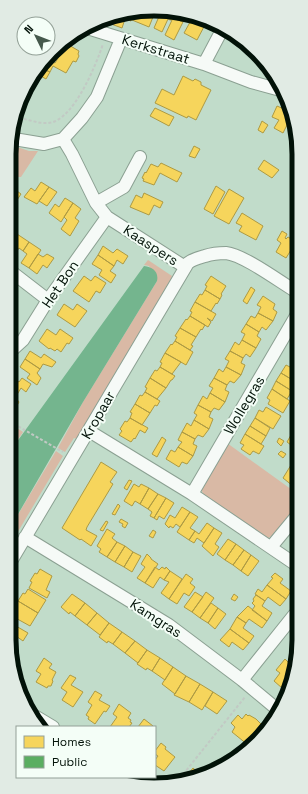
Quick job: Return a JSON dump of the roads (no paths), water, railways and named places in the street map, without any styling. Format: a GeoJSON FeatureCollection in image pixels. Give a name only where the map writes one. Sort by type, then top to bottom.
{"type":"FeatureCollection","features":[{"type":"Feature","properties":{"kind":"street","name":"Kerkstraat"},"geometry":{"type":"LineString","coordinates":[[93,30],[204,64],[251,82],[276,89]]}},
{"type":"Feature","properties":{"kind":"street"},"geometry":{"type":"LineString","coordinates":[[204,64],[220,33]]}},
{"type":"Feature","properties":{"kind":"street"},"geometry":{"type":"LineString","coordinates":[[17,139],[44,144],[62,139],[82,118],[97,97],[121,39]]}},
{"type":"Feature","properties":{"kind":"street","name":"Kaaspers"},"geometry":{"type":"LineString","coordinates":[[62,139],[72,154],[96,203],[107,217],[185,267],[193,259],[226,253],[240,257],[292,289]]}},
{"type":"Feature","properties":{"kind":"street"},"geometry":{"type":"LineString","coordinates":[[96,203],[124,187],[140,157]]}},
{"type":"Feature","properties":{"kind":"street","name":"Het Bon"},"geometry":{"type":"LineString","coordinates":[[16,346],[23,340],[48,300],[107,217]]}},
{"type":"Feature","properties":{"kind":"street","name":"Kropaar"},"geometry":{"type":"LineString","coordinates":[[16,553],[185,267]]}},
{"type":"Feature","properties":{"kind":"street"},"geometry":{"type":"LineString","coordinates":[[16,276],[48,300]]}},
{"type":"Feature","properties":{"kind":"street","name":"Wollegras"},"geometry":{"type":"LineString","coordinates":[[192,494],[292,323]]}},
{"type":"Feature","properties":{"kind":"street"},"geometry":{"type":"LineString","coordinates":[[89,431],[192,494],[292,562]]}},
{"type":"Feature","properties":{"kind":"street"},"geometry":{"type":"LineString","coordinates":[[271,547],[292,522]]}},
{"type":"Feature","properties":{"kind":"street","name":"Kamgras"},"geometry":{"type":"LineString","coordinates":[[25,537],[169,625],[242,680],[275,707]]}},
{"type":"Feature","properties":{"kind":"street"},"geometry":{"type":"LineString","coordinates":[[242,680],[292,618]]}}]}
